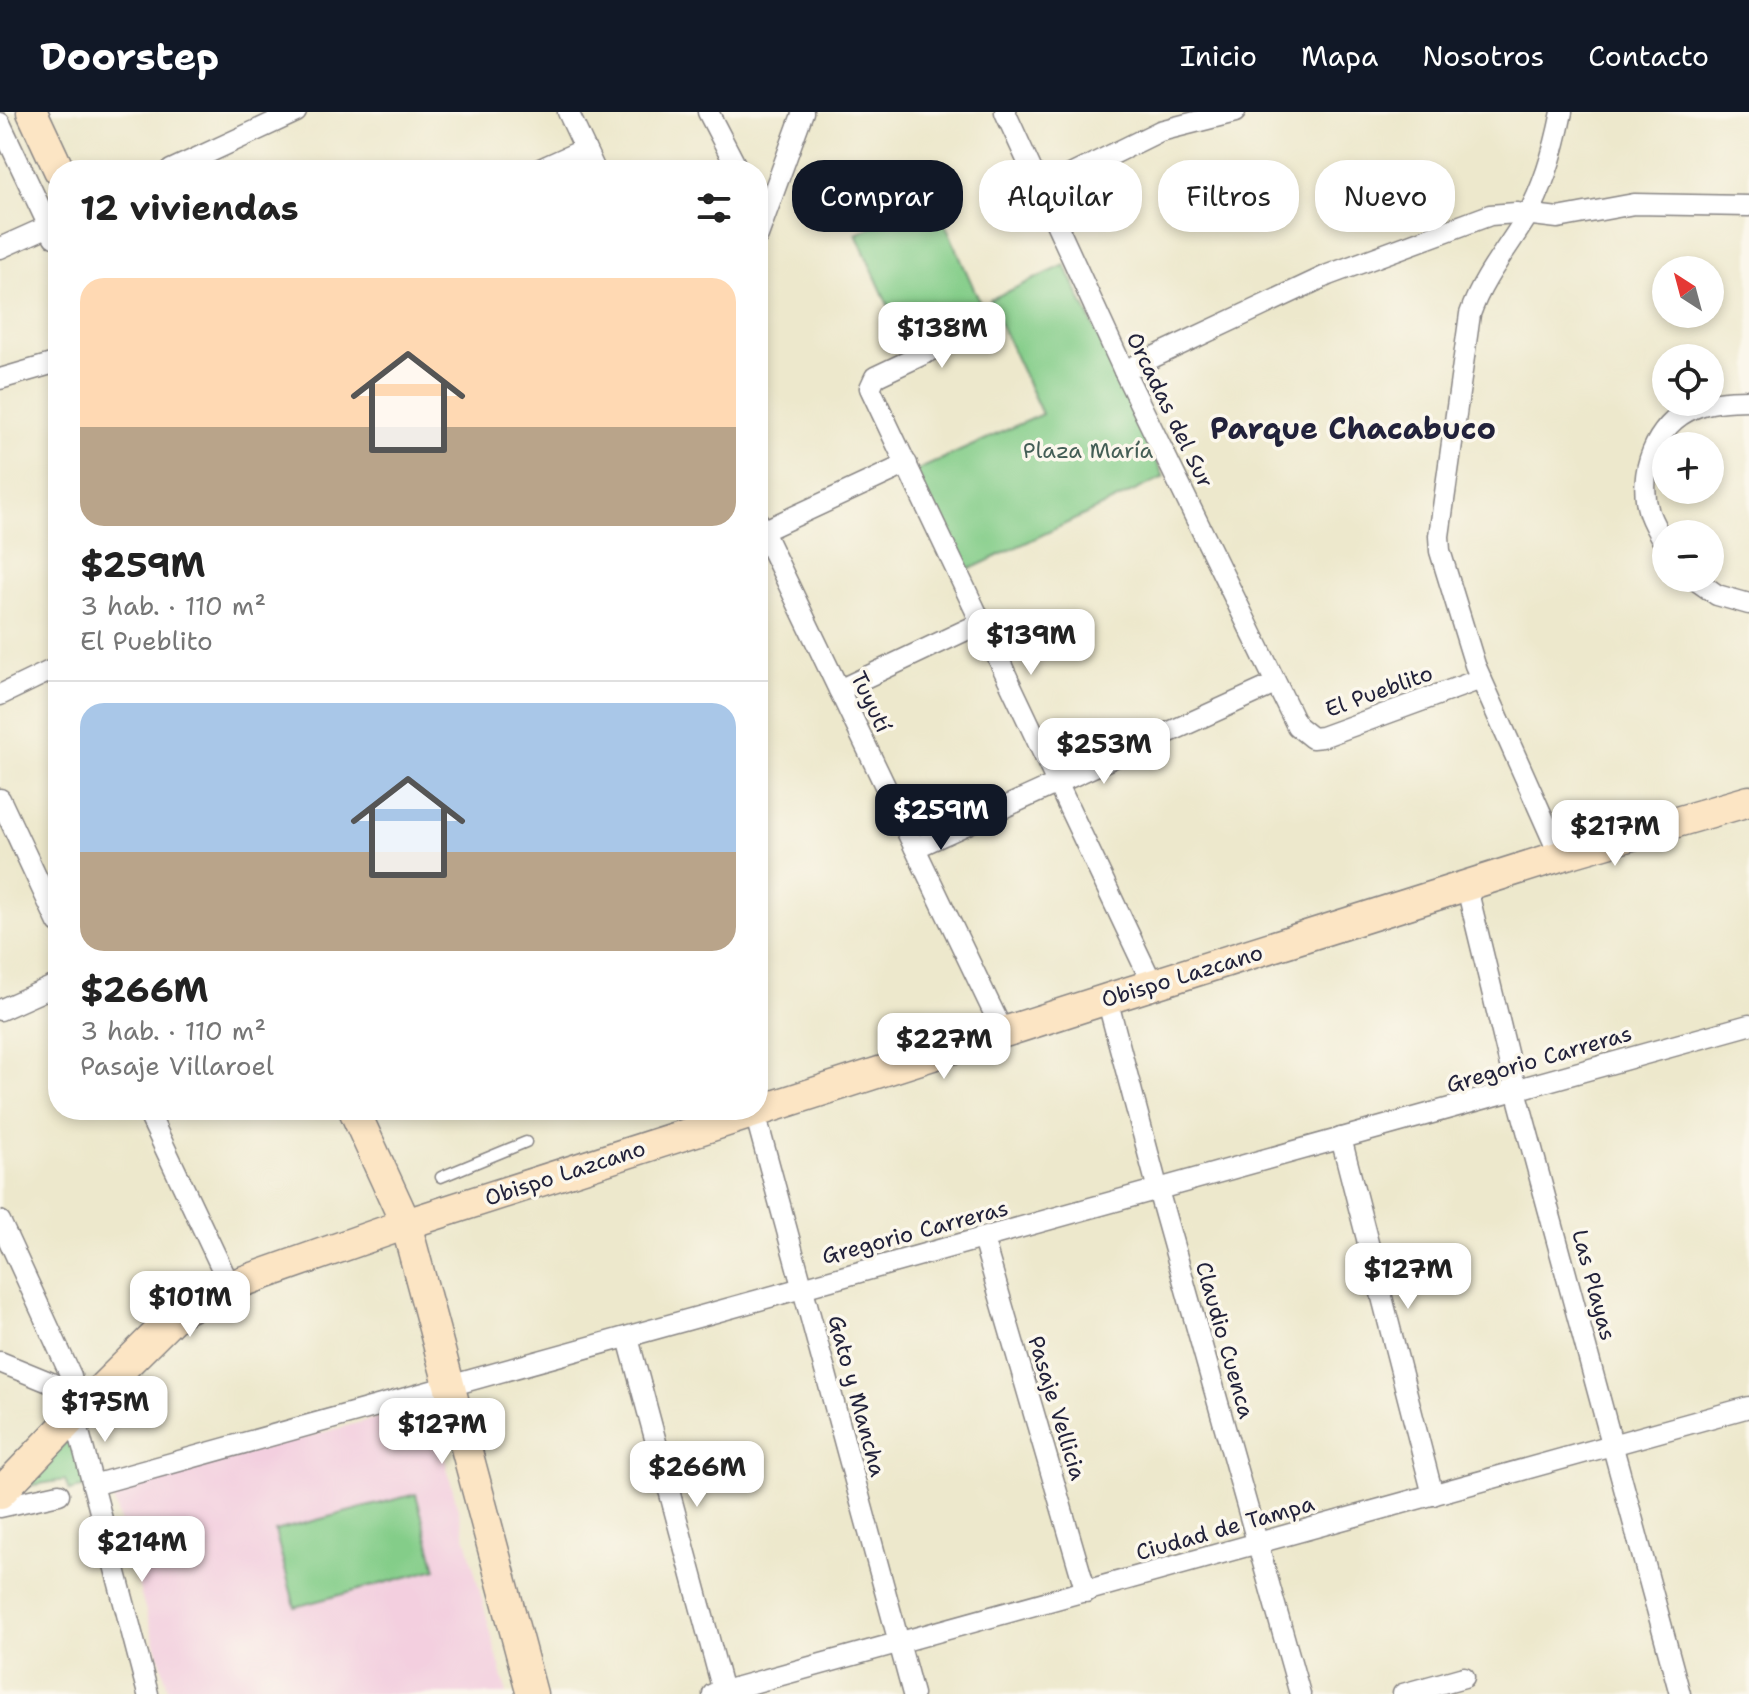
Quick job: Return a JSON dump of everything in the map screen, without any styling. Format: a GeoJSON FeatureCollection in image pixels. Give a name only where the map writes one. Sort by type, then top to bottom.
{"type":"FeatureCollection","features":[{"type":"Feature","properties":{"kind":"main road"},"geometry":{"type":"LineString","coordinates":[[32,112],[54,160]]}},
{"type":"Feature","properties":{"kind":"main road","name":"Obispo Lazcano"},"geometry":{"type":"LineString","coordinates":[[768,1105],[1004,1034],[1560,856],[1749,801]]}},
{"type":"Feature","properties":{"kind":"main road"},"geometry":{"type":"LineString","coordinates":[[359,1120],[406,1224],[532,1694]]}},
{"type":"Feature","properties":{"kind":"main road","name":"Obispo Lazcano"},"geometry":{"type":"LineString","coordinates":[[0,1493],[79,1402],[179,1312],[230,1286],[720,1120]]}},
{"type":"Feature","properties":{"kind":"street"},"geometry":{"type":"LineString","coordinates":[[193,160],[296,112]]}},
{"type":"Feature","properties":{"kind":"street"},"geometry":{"type":"LineString","coordinates":[[568,112],[590,160]]}},
{"type":"Feature","properties":{"kind":"street"},"geometry":{"type":"LineString","coordinates":[[708,112],[733,160]]}},
{"type":"Feature","properties":{"kind":"street"},"geometry":{"type":"LineString","coordinates":[[768,183],[803,112]]}},
{"type":"Feature","properties":{"kind":"street","name":"Orcadas del Sur"},"geometry":{"type":"LineString","coordinates":[[1005,112],[1027,160]]}},
{"type":"Feature","properties":{"kind":"street"},"geometry":{"type":"LineString","coordinates":[[1101,160],[1160,131],[1235,112]]}},
{"type":"Feature","properties":{"kind":"street"},"geometry":{"type":"LineString","coordinates":[[1560,856],[1481,679],[1440,551],[1440,515],[1470,314],[1482,286],[1528,215],[1562,112]]}},
{"type":"Feature","properties":{"kind":"street"},"geometry":{"type":"LineString","coordinates":[[0,123],[48,216]]}},
{"type":"Feature","properties":{"kind":"street"},"geometry":{"type":"LineString","coordinates":[[560,160],[585,149]]}},
{"type":"Feature","properties":{"kind":"street"},"geometry":{"type":"LineString","coordinates":[[1124,371],[1328,275],[1490,215],[1558,218],[1634,204],[1749,206]]}},
{"type":"Feature","properties":{"kind":"street"},"geometry":{"type":"LineString","coordinates":[[0,248],[48,230]]}},
{"type":"Feature","properties":{"kind":"street","name":"Orcadas del Sur"},"geometry":{"type":"LineString","coordinates":[[1059,232],[1297,726]]}},
{"type":"Feature","properties":{"kind":"street"},"geometry":{"type":"LineString","coordinates":[[983,326],[875,377],[870,388],[1153,985]]}},
{"type":"Feature","properties":{"kind":"street"},"geometry":{"type":"LineString","coordinates":[[0,379],[48,365]]}},
{"type":"Feature","properties":{"kind":"street"},"geometry":{"type":"LineString","coordinates":[[1653,520],[1646,493],[1649,460],[1667,427],[1693,408],[1730,400],[1749,400]]}},
{"type":"Feature","properties":{"kind":"street"},"geometry":{"type":"LineString","coordinates":[[768,523],[907,464]]}},
{"type":"Feature","properties":{"kind":"street","name":"Tuyutí"},"geometry":{"type":"LineString","coordinates":[[768,543],[1004,1034]]}},
{"type":"Feature","properties":{"kind":"street"},"geometry":{"type":"LineString","coordinates":[[1713,592],[1749,604]]}},
{"type":"Feature","properties":{"kind":"street"},"geometry":{"type":"LineString","coordinates":[[839,690],[981,623]]}},
{"type":"Feature","properties":{"kind":"street"},"geometry":{"type":"LineString","coordinates":[[0,695],[48,672]]}},
{"type":"Feature","properties":{"kind":"street","name":"El Pueblito"},"geometry":{"type":"LineString","coordinates":[[1297,726],[1312,738],[1322,737],[1481,679]]}},
{"type":"Feature","properties":{"kind":"street"},"geometry":{"type":"LineString","coordinates":[[915,848],[1275,684]]}},
{"type":"Feature","properties":{"kind":"street"},"geometry":{"type":"LineString","coordinates":[[0,799],[48,902]]}},
{"type":"Feature","properties":{"kind":"street","name":"Las Playas"},"geometry":{"type":"LineString","coordinates":[[1467,888],[1516,1090],[1680,1694]]}},
{"type":"Feature","properties":{"kind":"street"},"geometry":{"type":"LineString","coordinates":[[0,1010],[48,988]]}},
{"type":"Feature","properties":{"kind":"street","name":"Claudio Cuenca"},"geometry":{"type":"LineString","coordinates":[[1107,999],[1300,1694]]}},
{"type":"Feature","properties":{"kind":"street","name":"Gregorio Carreras"},"geometry":{"type":"LineString","coordinates":[[93,1485],[1749,1025]]}},
{"type":"Feature","properties":{"kind":"street"},"geometry":{"type":"LineString","coordinates":[[152,1120],[230,1286]]}},
{"type":"Feature","properties":{"kind":"street","name":"Gato y Mancha"},"geometry":{"type":"LineString","coordinates":[[740,1120],[803,1287],[913,1694]]}},
{"type":"Feature","properties":{"kind":"street"},"geometry":{"type":"LineString","coordinates":[[1341,1138],[1433,1495]]}},
{"type":"Feature","properties":{"kind":"street"},"geometry":{"type":"LineString","coordinates":[[0,1221],[71,1376],[79,1402],[93,1485],[148,1694]]}},
{"type":"Feature","properties":{"kind":"street","name":"Pasaje Vellicia"},"geometry":{"type":"LineString","coordinates":[[983,1239],[1086,1592]]}},
{"type":"Feature","properties":{"kind":"street"},"geometry":{"type":"LineString","coordinates":[[628,1338],[718,1693]]}},
{"type":"Feature","properties":{"kind":"street"},"geometry":{"type":"LineString","coordinates":[[0,1362],[79,1402]]}},
{"type":"Feature","properties":{"kind":"street","name":"Ciudad de Tampa"},"geometry":{"type":"LineString","coordinates":[[718,1693],[1749,1407]]}},
{"type":"Feature","properties":{"kind":"street"},"geometry":{"type":"LineString","coordinates":[[0,1507],[59,1494]]}},
{"type":"Feature","properties":{"kind":"street"},"geometry":{"type":"LineString","coordinates":[[1403,1694],[1464,1677]]}},
{"type":"Feature","properties":{"kind":"lane"},"geometry":{"type":"LineString","coordinates":[[441,1177],[526,1142]]}},
{"type":"Feature","properties":{"kind":"shaded area"},"geometry":{"type":"Polygon","coordinates":[[[430,1403],[507,1694],[170,1694],[111,1491],[430,1403]]]}},
{"type":"Feature","properties":{"kind":"green space"},"geometry":{"type":"Polygon","coordinates":[[[949,232],[983,309],[906,345],[856,234],[949,232]]]}},
{"type":"Feature","properties":{"kind":"green space","name":"Plaza María"},"geometry":{"type":"Polygon","coordinates":[[[1065,265],[1164,477],[962,573],[911,473],[1042,414],[989,300],[1065,265]]]}},
{"type":"Feature","properties":{"kind":"green space"},"geometry":{"type":"Polygon","coordinates":[[[71,1436],[86,1487],[69,1491],[65,1480],[26,1486],[71,1436]]]}},
{"type":"Feature","properties":{"kind":"green space"},"geometry":{"type":"Polygon","coordinates":[[[416,1494],[436,1569],[295,1607],[275,1531],[416,1494]]]}},
{"type":"Feature","properties":{"kind":"district","name":"Parque Chacabuco"},"geometry":{"type":"Point","coordinates":[1353,428]}}]}
